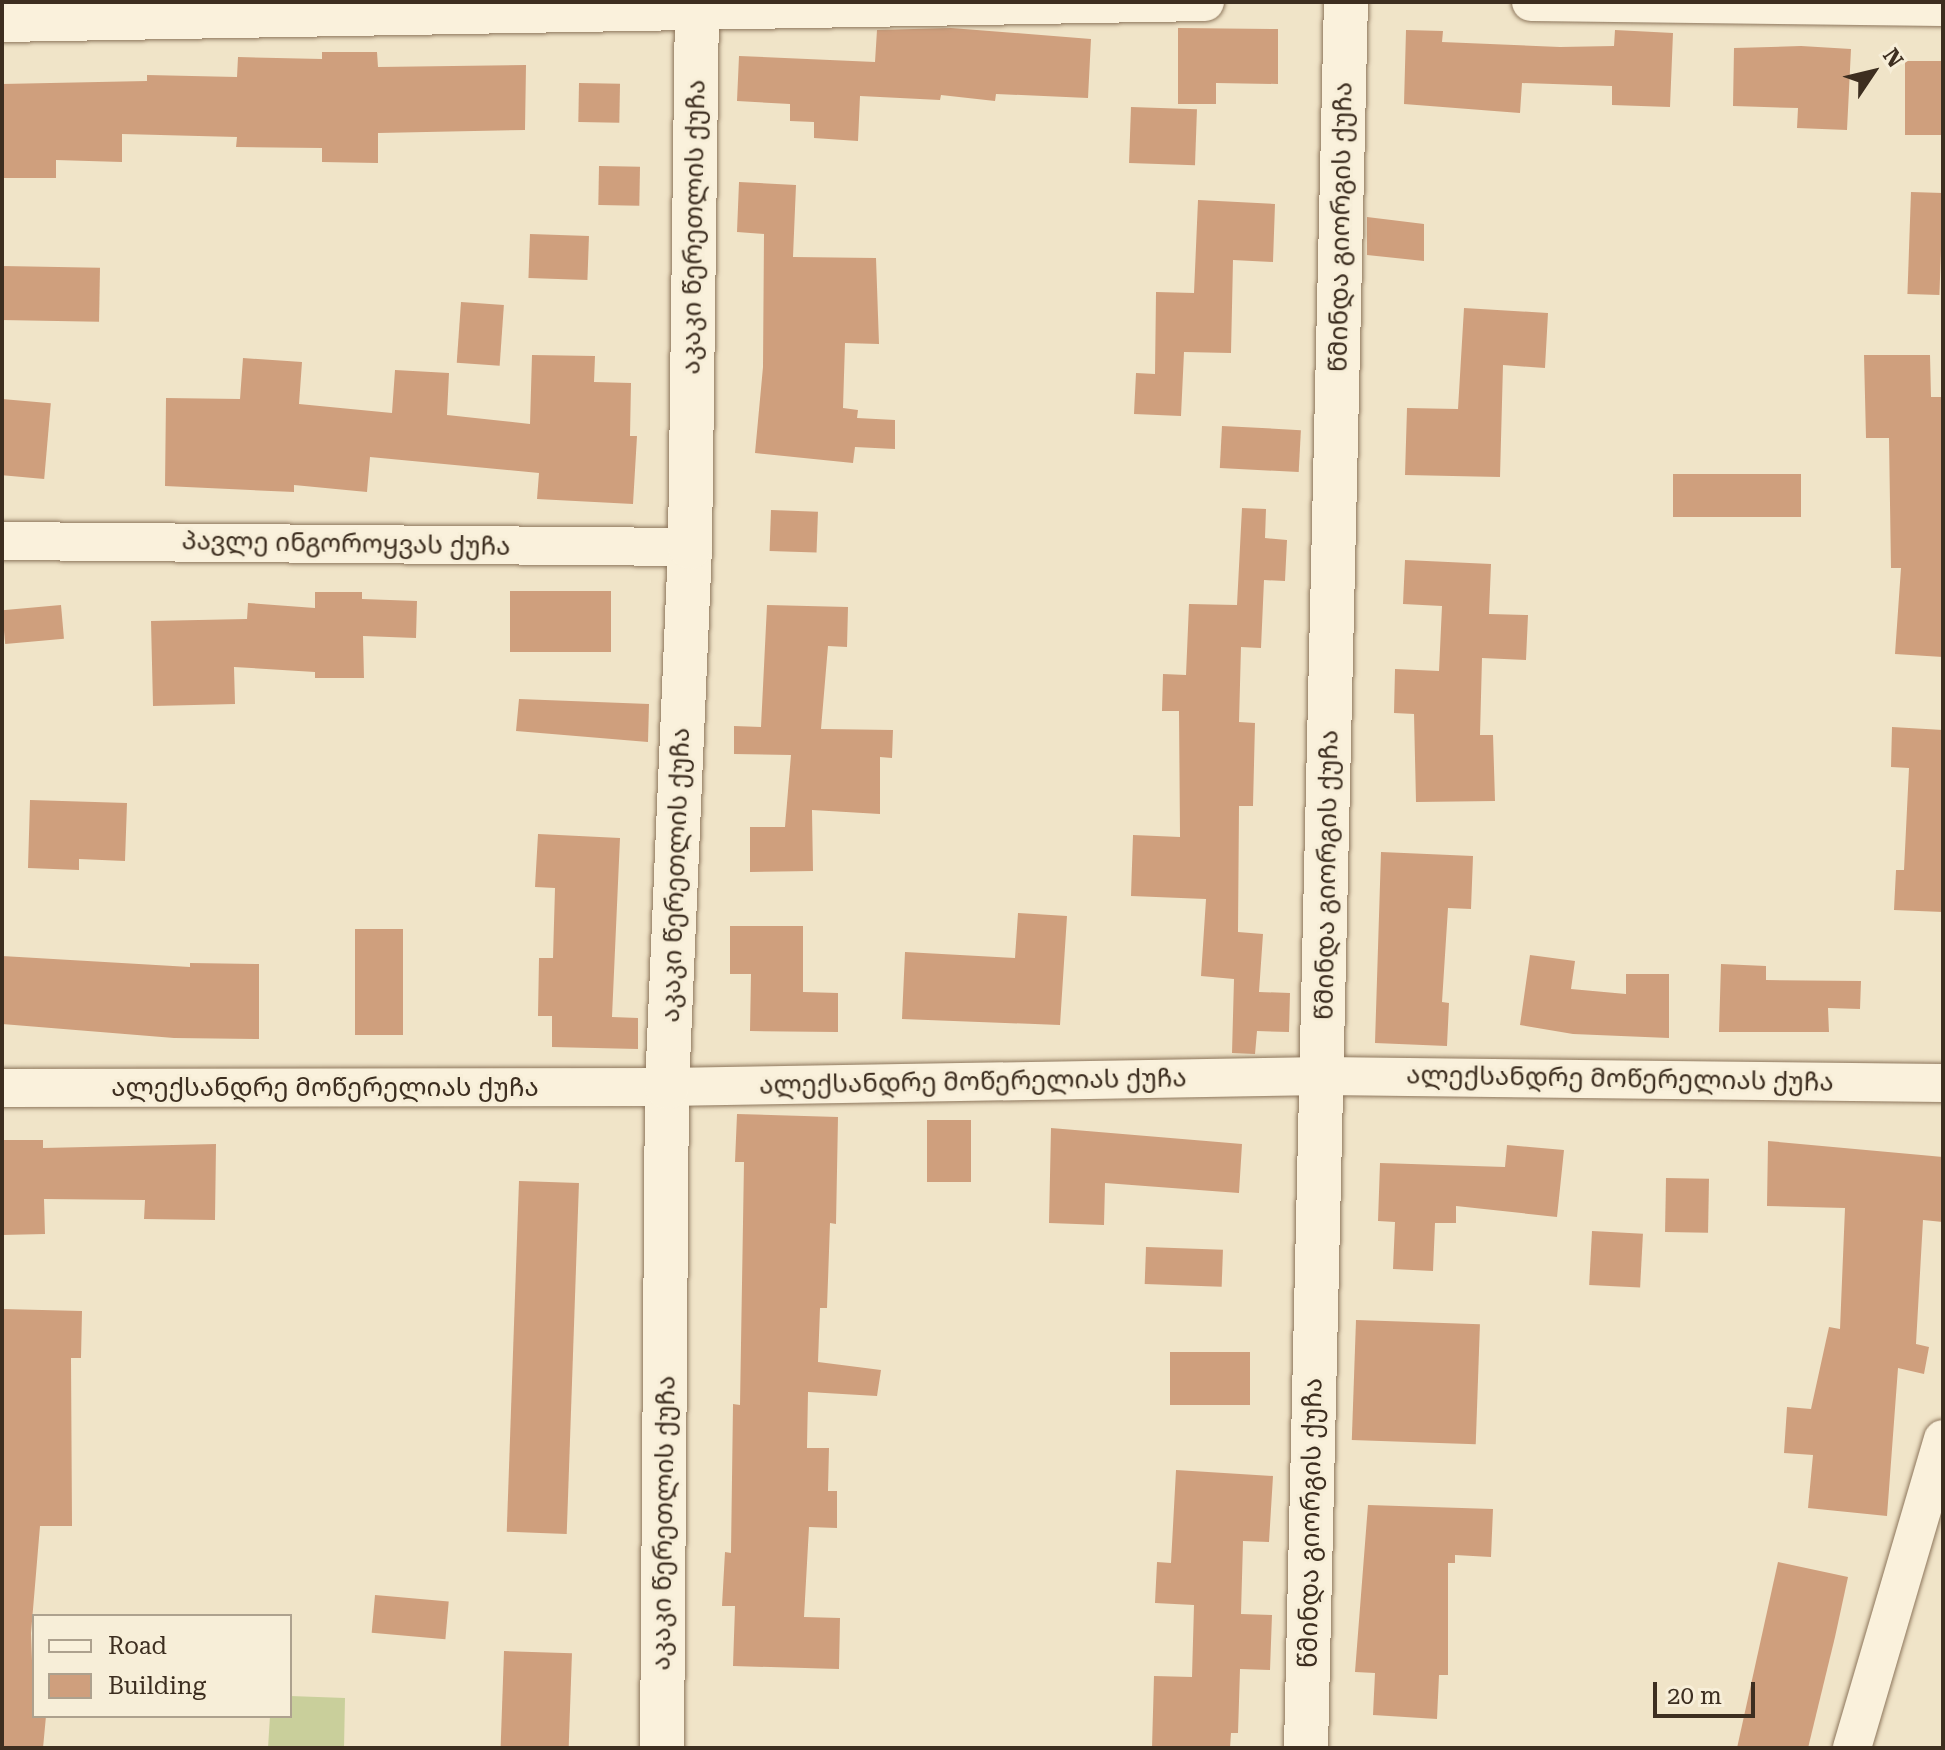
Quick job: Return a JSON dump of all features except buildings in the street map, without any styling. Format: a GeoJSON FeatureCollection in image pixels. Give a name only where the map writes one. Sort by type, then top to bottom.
{"type":"FeatureCollection","features":[{"type":"Feature","properties":{"kind":"main road","name":"წმინდა გიორგის ქუჩა"},"geometry":{"type":"LineString","coordinates":[[1306,1748],[1346,2]]}},
{"type":"Feature","properties":{"kind":"main road","name":"აკაკი წერეთლის ქუჩა"},"geometry":{"type":"LineString","coordinates":[[662,1748],[667,1087],[690,547],[697,6]]}},
{"type":"Feature","properties":{"kind":"street"},"geometry":{"type":"LineString","coordinates":[[2,23],[697,6],[1205,2]]}},
{"type":"Feature","properties":{"kind":"street"},"geometry":{"type":"LineString","coordinates":[[1531,2],[1943,7]]}},
{"type":"Feature","properties":{"kind":"street","name":"პავლე ინგოროყვას ქუჩა"},"geometry":{"type":"LineString","coordinates":[[2,541],[690,547]]}},
{"type":"Feature","properties":{"kind":"street","name":"ალექსანდრე მოწერელიას ქუჩა"},"geometry":{"type":"LineString","coordinates":[[2,1088],[667,1087],[1323,1076],[1943,1083]]}},
{"type":"Feature","properties":{"kind":"street"},"geometry":{"type":"LineString","coordinates":[[1852,1748],[1943,1439]]}},
{"type":"Feature","properties":{"kind":"green space"},"geometry":{"type":"Polygon","coordinates":[[[292,1696],[345,1698],[344,1748],[268,1748],[270,1718],[292,1718],[292,1696]]]}}]}
